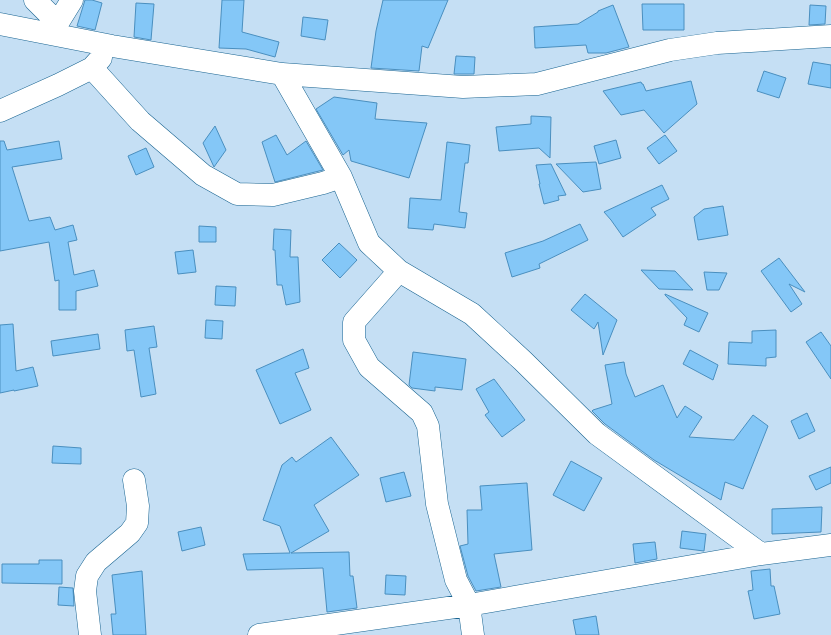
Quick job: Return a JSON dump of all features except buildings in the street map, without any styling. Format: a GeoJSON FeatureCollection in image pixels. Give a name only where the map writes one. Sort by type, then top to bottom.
{"type":"FeatureCollection","features":[{"type":"Feature","properties":{"kind":"street"},"geometry":{"type":"LineString","coordinates":[[35,0],[54,29]]}},
{"type":"Feature","properties":{"kind":"street"},"geometry":{"type":"LineString","coordinates":[[54,29],[72,0]]}},
{"type":"Feature","properties":{"kind":"street"},"geometry":{"type":"LineString","coordinates":[[0,24],[54,29],[112,46],[282,74],[463,87],[537,84],[670,50],[717,43],[831,36]]}},
{"type":"Feature","properties":{"kind":"street"},"geometry":{"type":"LineString","coordinates":[[0,111],[92,68],[112,46]]}},
{"type":"Feature","properties":{"kind":"street"},"geometry":{"type":"LineString","coordinates":[[92,68],[140,121],[203,174],[237,194],[273,196],[323,183],[341,176]]}},
{"type":"Feature","properties":{"kind":"street"},"geometry":{"type":"LineString","coordinates":[[282,74],[341,176],[369,243],[399,270],[472,314],[523,360],[597,434],[761,554]]}},
{"type":"Feature","properties":{"kind":"street"},"geometry":{"type":"LineString","coordinates":[[399,270],[354,322],[354,340],[369,367],[422,413],[428,426],[437,504],[456,580],[469,605],[473,635]]}},
{"type":"Feature","properties":{"kind":"street"},"geometry":{"type":"LineString","coordinates":[[90,635],[85,591],[87,576],[96,562],[130,533],[137,523],[138,506],[134,480]]}},
{"type":"Feature","properties":{"kind":"street"},"geometry":{"type":"LineString","coordinates":[[259,635],[469,605],[761,554],[831,546]]}}]}
